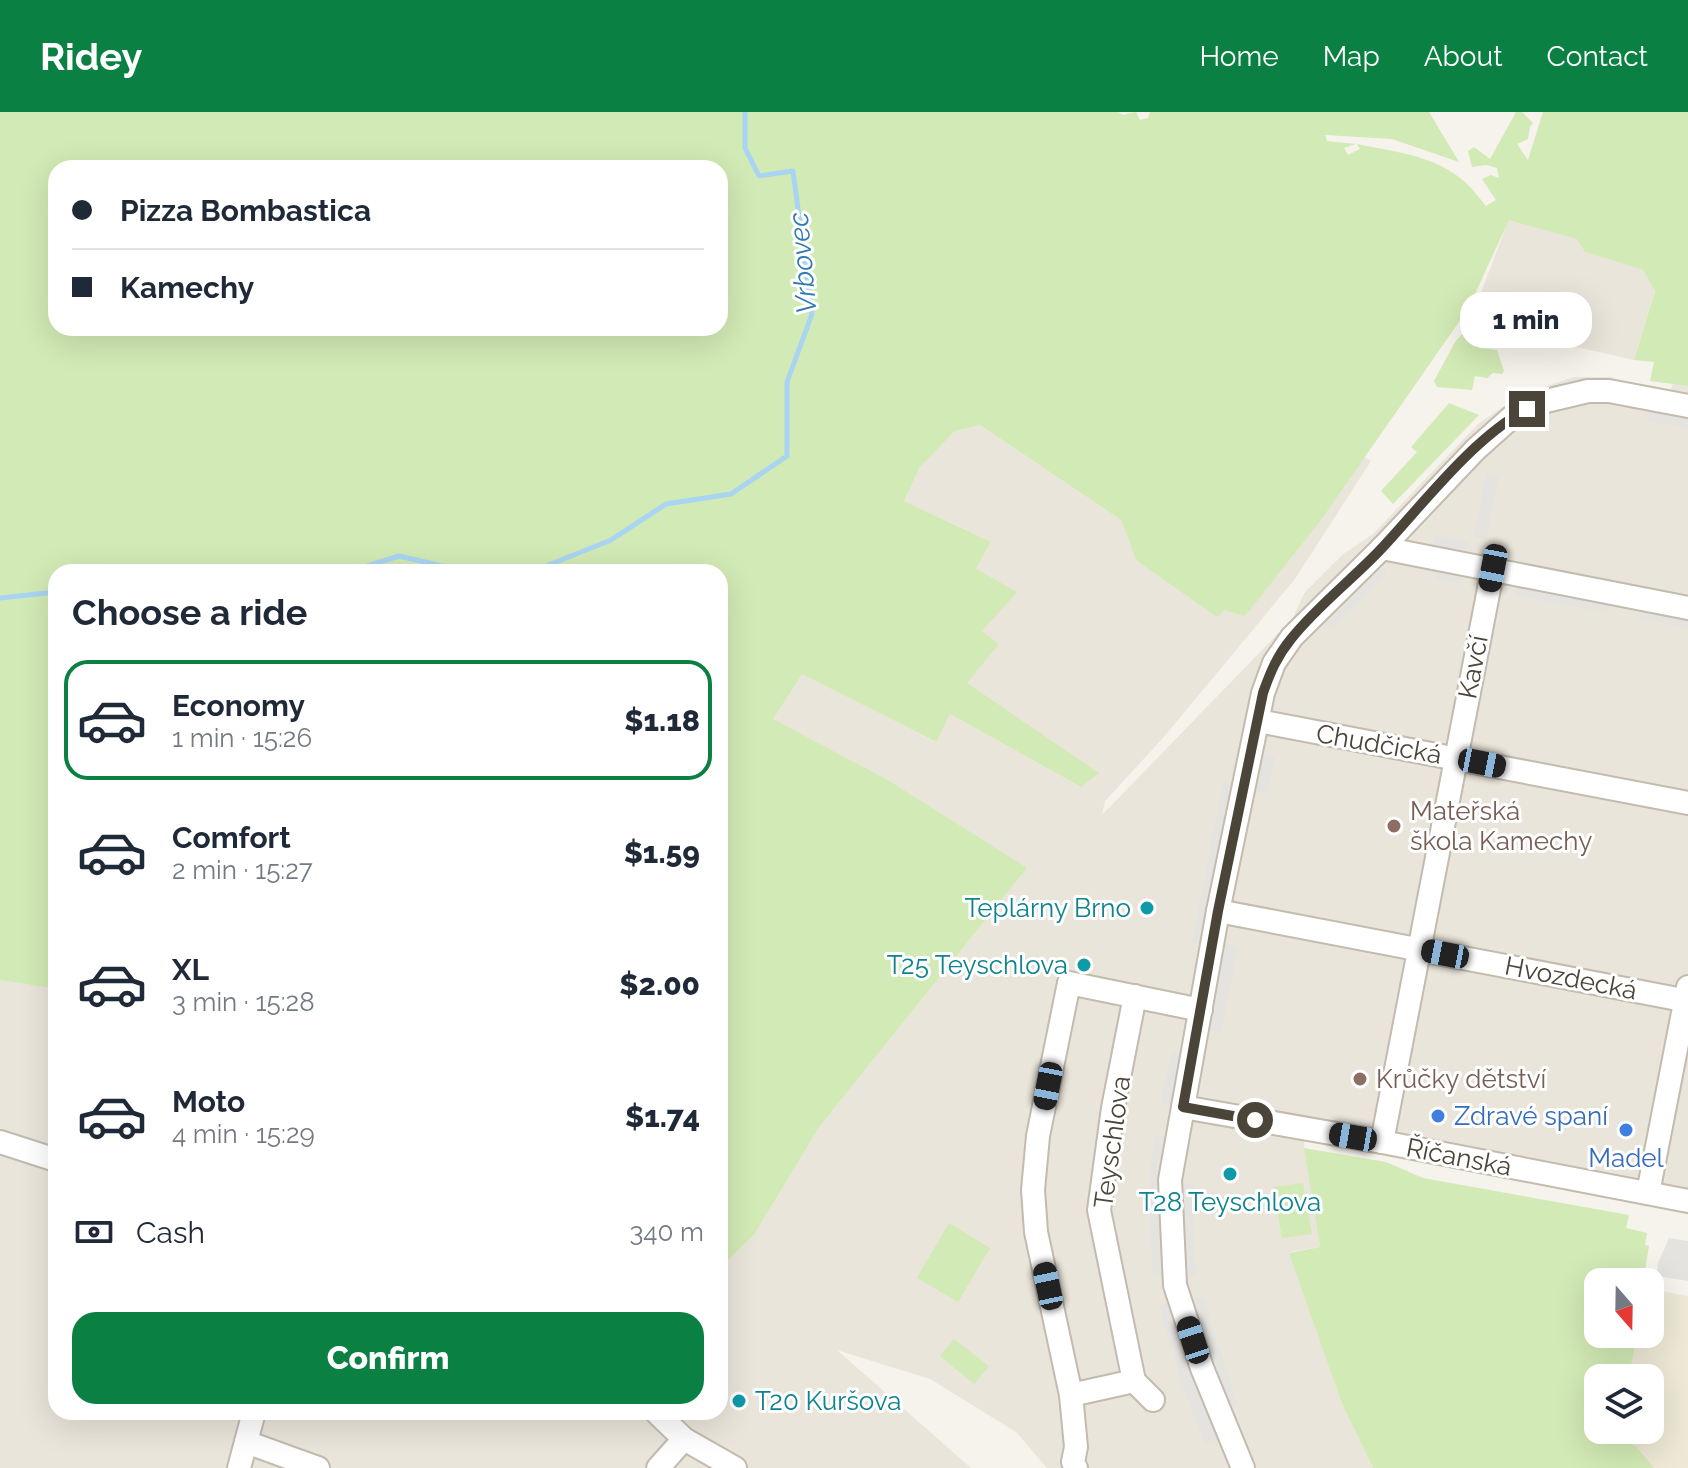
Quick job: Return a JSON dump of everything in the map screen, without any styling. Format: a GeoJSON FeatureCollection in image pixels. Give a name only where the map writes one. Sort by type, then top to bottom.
{"type":"FeatureCollection","features":[{"type":"Feature","properties":{"kind":"street"},"geometry":{"type":"LineString","coordinates":[[1243,1468],[1202,1368],[1175,1285],[1170,1180],[1218,911],[1263,693],[1274,663],[1292,637],[1496,429],[1527,409],[1565,395],[1588,391],[1609,391],[1688,406]]}},
{"type":"Feature","properties":{"kind":"street"},"geometry":{"type":"LineString","coordinates":[[1382,548],[1688,608]]}},
{"type":"Feature","properties":{"kind":"street","name":"Kavčí"},"geometry":{"type":"LineString","coordinates":[[1382,1142],[1493,568]]}},
{"type":"Feature","properties":{"kind":"street","name":"Chudčická"},"geometry":{"type":"LineString","coordinates":[[1258,721],[1688,803]]}},
{"type":"Feature","properties":{"kind":"street","name":"Hvozdecká"},"geometry":{"type":"LineString","coordinates":[[1218,911],[1687,996]]}},
{"type":"Feature","properties":{"kind":"street"},"geometry":{"type":"LineString","coordinates":[[1076,1468],[1073,1462],[1076,1447],[1071,1395],[1036,1232],[1033,1190],[1038,1136],[1069,983],[1201,1010]]}},
{"type":"Feature","properties":{"kind":"street","name":"Teyschlova"},"geometry":{"type":"LineString","coordinates":[[1134,1381],[1099,1210],[1113,1108],[1135,996]]}},
{"type":"Feature","properties":{"kind":"street"},"geometry":{"type":"LineString","coordinates":[[1648,1193],[1687,996]]}},
{"type":"Feature","properties":{"kind":"street","name":"Říčanská"},"geometry":{"type":"LineString","coordinates":[[1183,1107],[1688,1201]]}},
{"type":"Feature","properties":{"kind":"street"},"geometry":{"type":"LineString","coordinates":[[0,1142],[48,1157]]}},
{"type":"Feature","properties":{"kind":"street"},"geometry":{"type":"LineString","coordinates":[[1071,1395],[1134,1381],[1153,1400]]}},
{"type":"Feature","properties":{"kind":"street"},"geometry":{"type":"LineString","coordinates":[[239,1468],[252,1420]]}},
{"type":"Feature","properties":{"kind":"street"},"geometry":{"type":"LineString","coordinates":[[664,1420],[684,1439],[735,1468]]}},
{"type":"Feature","properties":{"kind":"street"},"geometry":{"type":"LineString","coordinates":[[658,1468],[684,1439]]}},
{"type":"Feature","properties":{"kind":"street"},"geometry":{"type":"LineString","coordinates":[[246,1442],[318,1468]]}},
{"type":"Feature","properties":{"kind":"shaded area"},"geometry":{"type":"Polygon","coordinates":[[[1509,219],[1578,239],[1585,252],[1643,270],[1655,290],[1634,360],[1487,327],[1474,311],[1509,219]]]}},
{"type":"Feature","properties":{"kind":"shaded area"},"geometry":{"type":"Polygon","coordinates":[[[1574,377],[1612,377],[1611,381],[1668,391],[1673,383],[1688,386],[1688,1211],[1303,1137],[1320,1247],[1290,1252],[1342,1404],[1373,1468],[1047,1468],[1016,1432],[930,1379],[837,1350],[971,1468],[0,1468],[0,980],[48,988],[48,1420],[728,1420],[728,1260],[754,1235],[820,1126],[1026,869],[888,780],[772,719],[802,673],[935,742],[950,714],[1081,787],[966,683],[999,644],[982,632],[976,569],[991,542],[904,501],[920,467],[955,431],[980,425],[1121,520],[1136,560],[1224,610],[1321,520],[1363,456],[1371,461],[1295,579],[1163,738],[1105,801],[1102,815],[1292,619],[1305,592],[1342,555],[1373,534],[1478,424],[1520,395],[1574,377]]]}},
{"type":"Feature","properties":{"kind":"shaded area"},"geometry":{"type":"Polygon","coordinates":[[[1650,408],[1688,415],[1688,429],[1648,421],[1650,408]]]}},
{"type":"Feature","properties":{"kind":"shaded area"},"geometry":{"type":"Polygon","coordinates":[[[1486,474],[1499,477],[1486,540],[1474,537],[1486,474]]]}},
{"type":"Feature","properties":{"kind":"shaded area"},"geometry":{"type":"Polygon","coordinates":[[[1434,535],[1468,542],[1460,584],[1435,579],[1434,535]]]}},
{"type":"Feature","properties":{"kind":"shaded area"},"geometry":{"type":"Polygon","coordinates":[[[1377,564],[1387,572],[1331,630],[1321,621],[1377,564]]]}},
{"type":"Feature","properties":{"kind":"shaded area"},"geometry":{"type":"Polygon","coordinates":[[[1517,582],[1610,600],[1608,613],[1515,595],[1517,582]]]}},
{"type":"Feature","properties":{"kind":"shaded area"},"geometry":{"type":"Polygon","coordinates":[[[1640,605],[1688,614],[1688,628],[1637,618],[1640,605]]]}},
{"type":"Feature","properties":{"kind":"shaded area"},"geometry":{"type":"Polygon","coordinates":[[[1261,753],[1275,756],[1267,794],[1254,791],[1261,753]]]}},
{"type":"Feature","properties":{"kind":"shaded area"},"geometry":{"type":"Polygon","coordinates":[[[1224,780],[1237,783],[1205,944],[1192,941],[1224,780]]]}},
{"type":"Feature","properties":{"kind":"shaded area"},"geometry":{"type":"Polygon","coordinates":[[[1224,944],[1238,947],[1221,1032],[1207,1030],[1224,944]]]}},
{"type":"Feature","properties":{"kind":"shaded area"},"geometry":{"type":"Polygon","coordinates":[[[1171,1052],[1183,1054],[1173,1105],[1161,1102],[1171,1052]]]}},
{"type":"Feature","properties":{"kind":"shaded area"},"geometry":{"type":"Polygon","coordinates":[[[1155,1135],[1168,1136],[1162,1173],[1160,1219],[1167,1273],[1153,1275],[1149,1220],[1155,1135]]]}},
{"type":"Feature","properties":{"kind":"shaded area"},"geometry":{"type":"Polygon","coordinates":[[[1180,1184],[1194,1184],[1196,1275],[1183,1278],[1180,1184]]]}},
{"type":"Feature","properties":{"kind":"shaded area"},"geometry":{"type":"Polygon","coordinates":[[[1669,1238],[1688,1241],[1688,1281],[1664,1277],[1664,1268],[1658,1268],[1669,1238]]]}},
{"type":"Feature","properties":{"kind":"shaded area"},"geometry":{"type":"Polygon","coordinates":[[[1664,1292],[1688,1296],[1688,1468],[1654,1468],[1631,1444],[1664,1444],[1664,1364],[1631,1364],[1635,1348],[1664,1348],[1664,1292]]]}},
{"type":"Feature","properties":{"kind":"shaded area"},"geometry":{"type":"Polygon","coordinates":[[[1203,1297],[1237,1404],[1224,1408],[1189,1300],[1203,1297]]]}},
{"type":"Feature","properties":{"kind":"shaded area"},"geometry":{"type":"Polygon","coordinates":[[[1172,1302],[1190,1373],[1217,1439],[1205,1444],[1179,1377],[1159,1304],[1172,1302]]]}},
{"type":"Feature","properties":{"kind":"green space"},"geometry":{"type":"Polygon","coordinates":[[[0,112],[1118,112],[1123,115],[1136,112],[1140,120],[1148,118],[1150,112],[1429,112],[1459,162],[1392,139],[1325,135],[1327,141],[1356,144],[1344,148],[1348,155],[1360,149],[1357,144],[1428,160],[1465,182],[1486,206],[1496,200],[1482,179],[1491,175],[1499,178],[1497,168],[1486,165],[1472,167],[1468,151],[1474,147],[1490,159],[1516,112],[1522,112],[1533,123],[1528,139],[1517,144],[1528,160],[1543,112],[1688,112],[1688,386],[1650,381],[1654,362],[1634,360],[1655,291],[1643,270],[1585,252],[1577,239],[1509,220],[1468,309],[1321,520],[1245,616],[1224,610],[1217,617],[1136,560],[1121,520],[980,425],[955,431],[920,467],[904,501],[991,542],[976,569],[1017,592],[982,631],[999,644],[967,683],[1099,773],[1081,787],[950,714],[936,742],[802,674],[773,719],[888,780],[1027,868],[820,1126],[754,1235],[728,1260],[728,564],[48,564],[48,988],[0,980],[0,112]]]}},
{"type":"Feature","properties":{"kind":"green space"},"geometry":{"type":"Polygon","coordinates":[[[1471,324],[1480,334],[1480,348],[1497,350],[1504,371],[1487,378],[1475,376],[1472,390],[1437,387],[1434,381],[1455,342],[1471,324]]]}},
{"type":"Feature","properties":{"kind":"green space"},"geometry":{"type":"Polygon","coordinates":[[[1449,403],[1479,415],[1393,504],[1381,491],[1417,452],[1411,447],[1449,403]]]}},
{"type":"Feature","properties":{"kind":"green space"},"geometry":{"type":"Polygon","coordinates":[[[1304,1148],[1386,1162],[1423,1178],[1629,1215],[1626,1228],[1647,1233],[1645,1245],[1649,1246],[1645,1268],[1584,1268],[1584,1348],[1635,1348],[1631,1364],[1584,1364],[1584,1444],[1631,1444],[1654,1468],[1373,1468],[1342,1404],[1289,1253],[1320,1247],[1304,1148]]]}},
{"type":"Feature","properties":{"kind":"green space"},"geometry":{"type":"Polygon","coordinates":[[[1303,1183],[1312,1234],[1282,1238],[1273,1187],[1303,1183]]]}},
{"type":"Feature","properties":{"kind":"green space"},"geometry":{"type":"Polygon","coordinates":[[[949,1223],[990,1248],[958,1302],[917,1278],[949,1223]]]}},
{"type":"Feature","properties":{"kind":"green space"},"geometry":{"type":"Polygon","coordinates":[[[954,1339],[989,1366],[974,1384],[940,1356],[954,1339]]]}},
{"type":"Feature","properties":{"kind":"waterway","name":"Vrbovec"},"geometry":{"type":"LineString","coordinates":[[551,564],[611,540],[666,504],[731,494],[787,456],[787,382],[812,314],[793,171],[759,176],[745,148],[745,112]]}},
{"type":"Feature","properties":{"kind":"waterway","name":"Vrbovec"},"geometry":{"type":"LineString","coordinates":[[374,564],[399,556],[434,564]]}},
{"type":"Feature","properties":{"kind":"waterway","name":"Vrbovec"},"geometry":{"type":"LineString","coordinates":[[0,598],[48,593]]}},
{"type":"Feature","properties":{"kind":"place","name":"Mateřská škola Kamechy"},"geometry":{"type":"Point","coordinates":[1394,826]}},
{"type":"Feature","properties":{"kind":"place","name":"Teplárny Brno"},"geometry":{"type":"Point","coordinates":[1147,908]}},
{"type":"Feature","properties":{"kind":"place","name":"T25 Teyschlova"},"geometry":{"type":"Point","coordinates":[1084,965]}},
{"type":"Feature","properties":{"kind":"place","name":"Krůčky dětství"},"geometry":{"type":"Point","coordinates":[1360,1079]}},
{"type":"Feature","properties":{"kind":"place","name":"Zdravé spaní"},"geometry":{"type":"Point","coordinates":[1438,1116]}},
{"type":"Feature","properties":{"kind":"place","name":"Madel"},"geometry":{"type":"Point","coordinates":[1626,1130]}},
{"type":"Feature","properties":{"kind":"place","name":"T28 Teyschlova"},"geometry":{"type":"Point","coordinates":[1230,1174]}},
{"type":"Feature","properties":{"kind":"place","name":"T20 Kuršova"},"geometry":{"type":"Point","coordinates":[739,1401]}},
{"type":"Feature","properties":{"kind":"route"},"geometry":{"type":"LineString","coordinates":[[1255,1120],[1183,1107],[1218,911],[1263,693],[1274,663],[1292,637],[1476,449],[1496,429],[1527,409]]}}]}
